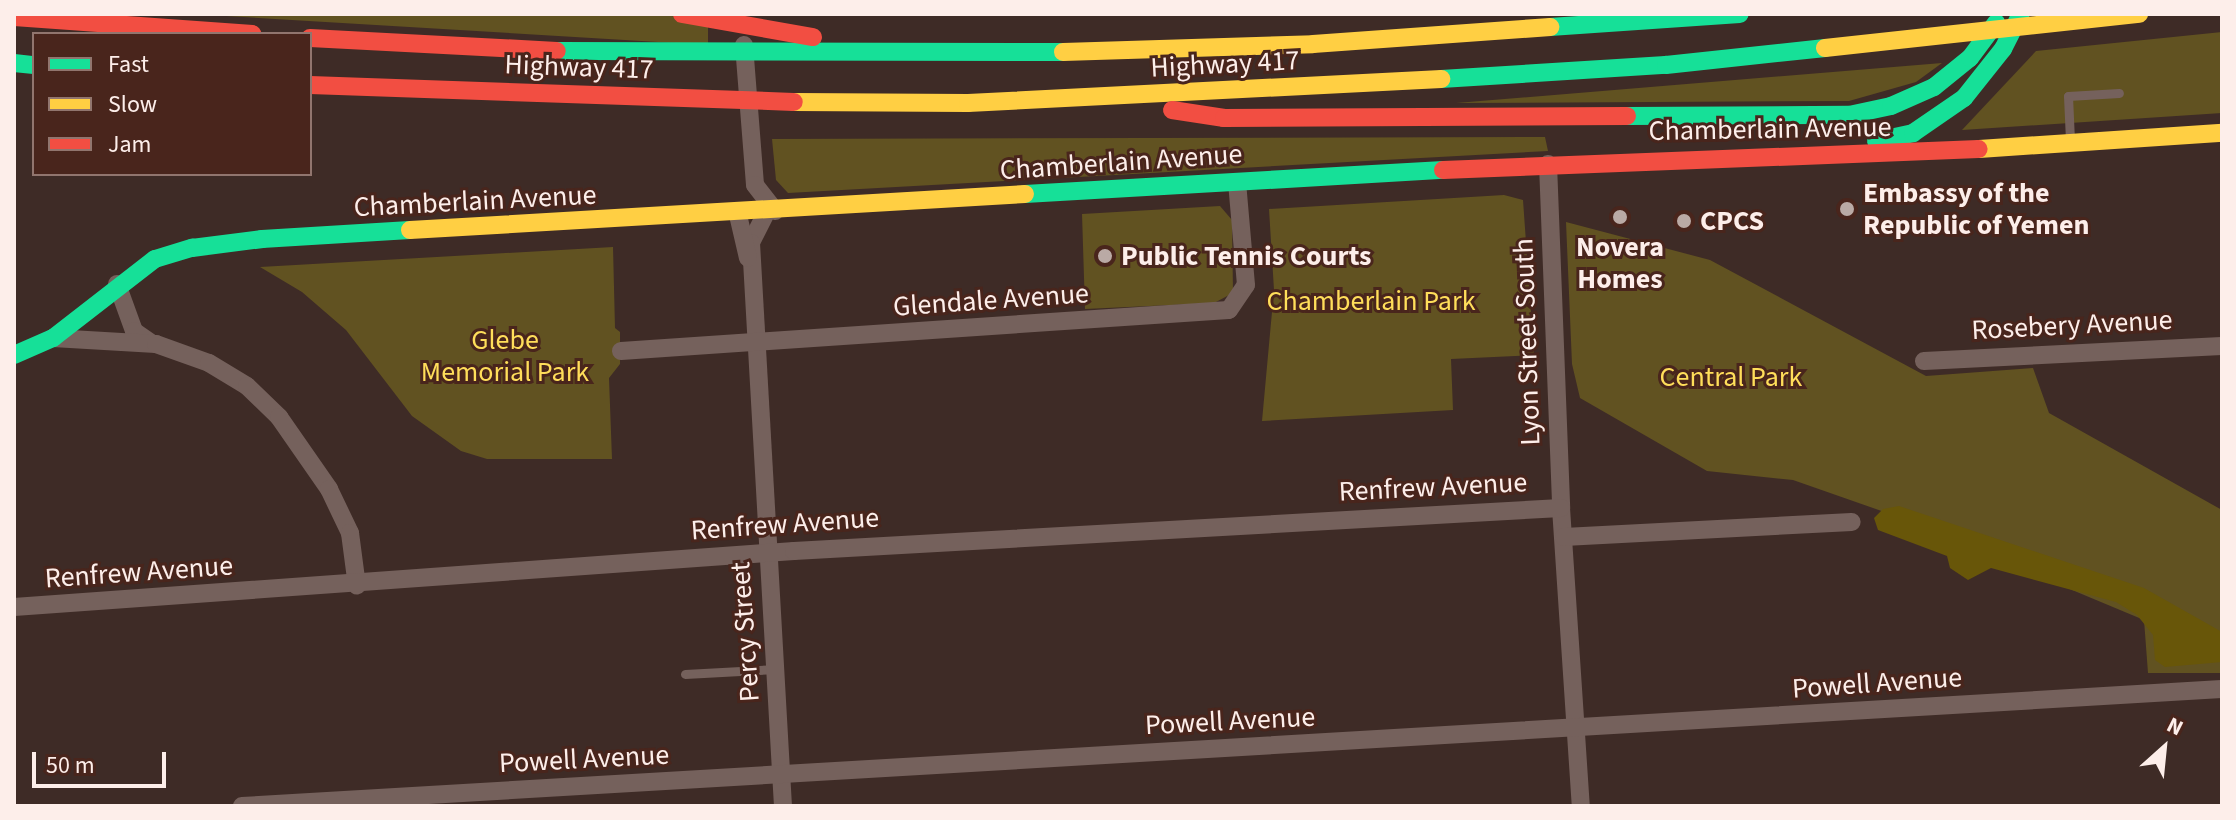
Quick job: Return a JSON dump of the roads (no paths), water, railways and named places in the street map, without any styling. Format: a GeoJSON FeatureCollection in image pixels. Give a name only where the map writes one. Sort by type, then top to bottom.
{"type":"FeatureCollection","features":[{"type":"Feature","properties":{"kind":"main road"},"geometry":{"type":"LineString","coordinates":[[682,14],[909,52]]}},
{"type":"Feature","properties":{"kind":"main road"},"geometry":{"type":"LineString","coordinates":[[312,38],[492,51],[710,54],[1079,52],[1313,44],[1740,14]]}},
{"type":"Feature","properties":{"kind":"main road"},"geometry":{"type":"LineString","coordinates":[[1081,99],[1224,118],[1849,115],[1891,106],[1934,87],[1970,58],[2001,14]]}},
{"type":"Feature","properties":{"kind":"main road","name":"Highway 417"},"geometry":{"type":"LineString","coordinates":[[312,85],[770,102],[1081,99],[1490,78],[1962,35],[2027,20],[2139,14]]}},
{"type":"Feature","properties":{"kind":"main road"},"geometry":{"type":"LineString","coordinates":[[15,18],[222,32]]}},
{"type":"Feature","properties":{"kind":"main road"},"geometry":{"type":"LineString","coordinates":[[1796,153],[1900,137],[1938,120],[1990,67],[2027,20]]}},
{"type":"Feature","properties":{"kind":"main road","name":"Chamberlain Avenue"},"geometry":{"type":"LineString","coordinates":[[14,355],[53,338],[117,284],[173,253],[262,239],[738,215],[1548,164],[1796,153],[1902,154],[2222,133]]}},
{"type":"Feature","properties":{"kind":"main road"},"geometry":{"type":"LineString","coordinates":[[14,340],[53,338]]}},
{"type":"Feature","properties":{"kind":"street"},"geometry":{"type":"LineString","coordinates":[[742,14],[755,185],[772,213]]}},
{"type":"Feature","properties":{"kind":"street","name":"Lyon Street South"},"geometry":{"type":"LineString","coordinates":[[1548,164],[1561,508],[1581,806]]}},
{"type":"Feature","properties":{"kind":"street","name":"Glendale Avenue"},"geometry":{"type":"LineString","coordinates":[[621,351],[1229,310],[1241,299],[1246,285],[1237,182]]}},
{"type":"Feature","properties":{"kind":"street","name":"Percy Street"},"geometry":{"type":"LineString","coordinates":[[772,213],[751,243],[783,806]]}},
{"type":"Feature","properties":{"kind":"street","name":"Percy Street"},"geometry":{"type":"LineString","coordinates":[[738,215],[741,245],[752,264]]}},
{"type":"Feature","properties":{"kind":"street"},"geometry":{"type":"LineString","coordinates":[[117,284],[134,331],[150,342],[223,371],[279,417],[345,520],[357,586]]}},
{"type":"Feature","properties":{"kind":"street"},"geometry":{"type":"LineString","coordinates":[[53,338],[150,342]]}},
{"type":"Feature","properties":{"kind":"street","name":"Rosebery Avenue"},"geometry":{"type":"LineString","coordinates":[[1924,361],[2222,346]]}},
{"type":"Feature","properties":{"kind":"street","name":"Renfrew Avenue"},"geometry":{"type":"LineString","coordinates":[[14,607],[357,586],[768,553],[1561,508]]}},
{"type":"Feature","properties":{"kind":"street"},"geometry":{"type":"LineString","coordinates":[[1564,537],[1852,522]]}},
{"type":"Feature","properties":{"kind":"street","name":"Powell Avenue"},"geometry":{"type":"LineString","coordinates":[[242,806],[1577,730],[2222,689]]}},
{"type":"Feature","properties":{"kind":"lane"},"geometry":{"type":"LineString","coordinates":[[2070,143],[2068,96],[2119,93]]}},
{"type":"Feature","properties":{"kind":"lane"},"geometry":{"type":"LineString","coordinates":[[685,674],[777,669]]}},
{"type":"Feature","properties":{"kind":"place","name":"Embassy of the Republic of Yemen"},"geometry":{"type":"Point","coordinates":[1847,209]}},
{"type":"Feature","properties":{"kind":"place","name":"Novera Homes"},"geometry":{"type":"Point","coordinates":[1620,217]}},
{"type":"Feature","properties":{"kind":"place","name":"CPCS"},"geometry":{"type":"Point","coordinates":[1684,221]}},
{"type":"Feature","properties":{"kind":"place","name":"Public Tennis Courts"},"geometry":{"type":"Point","coordinates":[1105,256]}},
{"type":"Feature","properties":{"kind":"park label","name":"Chamberlain Park"},"geometry":{"type":"Point","coordinates":[1371,301]}},
{"type":"Feature","properties":{"kind":"park label","name":"Glebe Memorial Park"},"geometry":{"type":"Point","coordinates":[505,356]}},
{"type":"Feature","properties":{"kind":"park label","name":"Central Park"},"geometry":{"type":"Point","coordinates":[1731,377]}}]}
